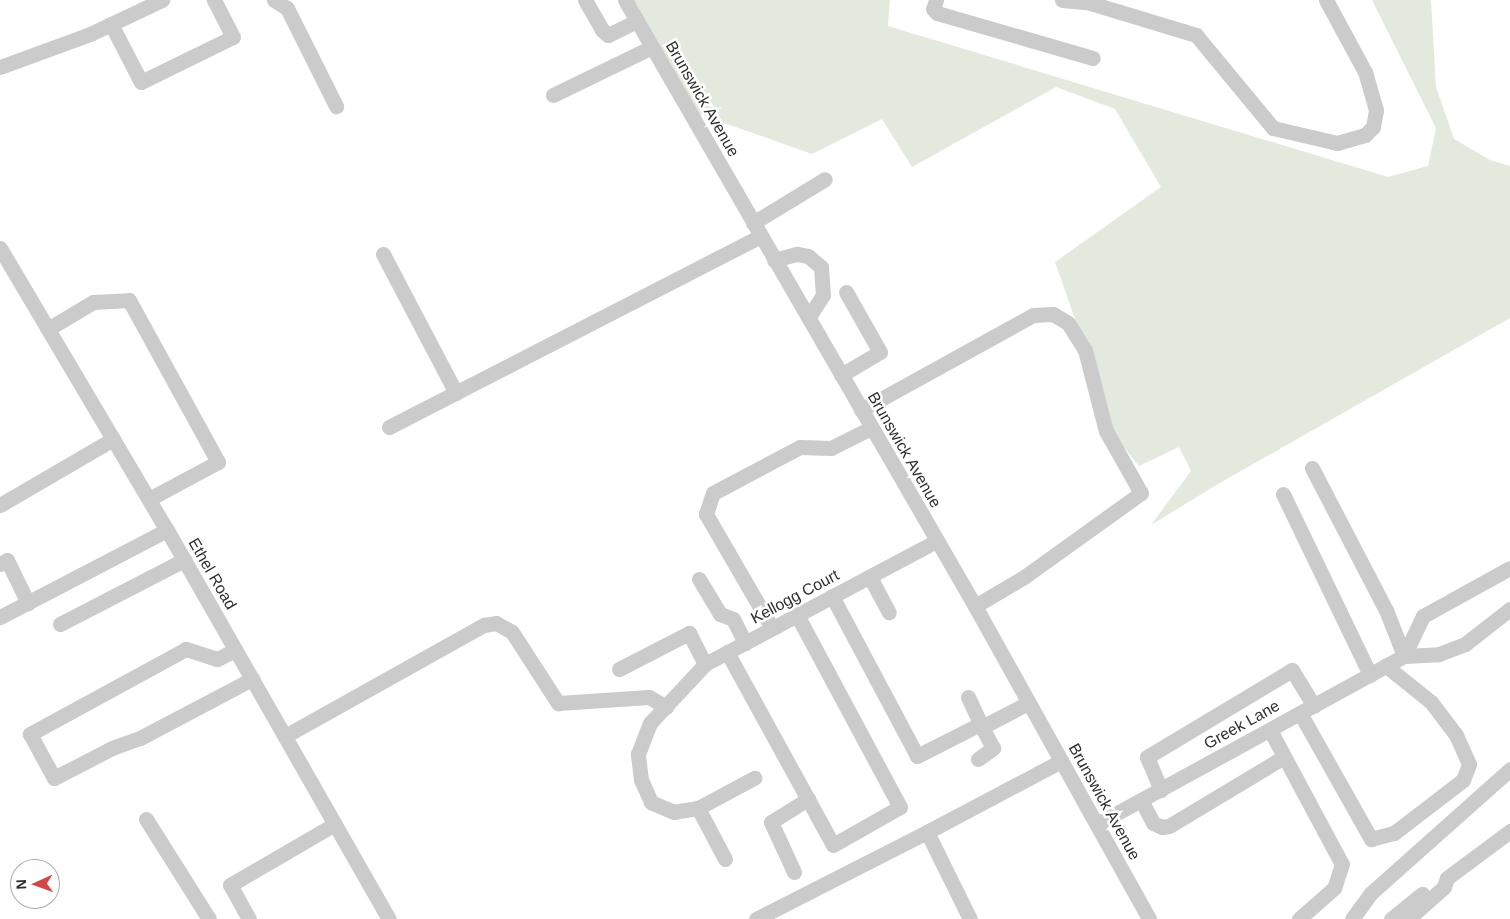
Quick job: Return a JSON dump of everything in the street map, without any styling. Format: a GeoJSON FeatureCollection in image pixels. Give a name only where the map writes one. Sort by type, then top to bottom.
{"type":"FeatureCollection","features":[{"type":"Feature","properties":{"kind":"street"},"geometry":{"type":"LineString","coordinates":[[0,67],[111,24],[162,0]]}},
{"type":"Feature","properties":{"kind":"street"},"geometry":{"type":"LineString","coordinates":[[111,24],[141,82],[233,38],[214,0]]}},
{"type":"Feature","properties":{"kind":"street"},"geometry":{"type":"LineString","coordinates":[[274,0],[287,8],[336,106]]}},
{"type":"Feature","properties":{"kind":"street"},"geometry":{"type":"LineString","coordinates":[[585,0],[602,30],[608,35],[637,21]]}},
{"type":"Feature","properties":{"kind":"street","name":"Brunswick Avenue"},"geometry":{"type":"LineString","coordinates":[[625,0],[974,606],[1149,919]]}},
{"type":"Feature","properties":{"kind":"street"},"geometry":{"type":"LineString","coordinates":[[936,0],[933,9],[937,13],[1093,58]]}},
{"type":"Feature","properties":{"kind":"street"},"geometry":{"type":"LineString","coordinates":[[1062,0],[1087,2],[1196,35],[1273,128],[1337,143],[1355,140],[1373,127],[1376,110],[1365,72],[1326,0]]}},
{"type":"Feature","properties":{"kind":"street"},"geometry":{"type":"LineString","coordinates":[[553,95],[652,47]]}},
{"type":"Feature","properties":{"kind":"street"},"geometry":{"type":"LineString","coordinates":[[389,426],[456,393],[757,230],[825,179]]}},
{"type":"Feature","properties":{"kind":"street","name":"Ethel Road"},"geometry":{"type":"LineString","coordinates":[[0,248],[167,530],[389,919]]}},
{"type":"Feature","properties":{"kind":"street"},"geometry":{"type":"LineString","coordinates":[[384,254],[456,393]]}},
{"type":"Feature","properties":{"kind":"street"},"geometry":{"type":"LineString","coordinates":[[774,260],[797,254],[808,256],[821,267],[823,295],[808,318]]}},
{"type":"Feature","properties":{"kind":"street"},"geometry":{"type":"LineString","coordinates":[[841,375],[880,352],[846,292]]}},
{"type":"Feature","properties":{"kind":"street"},"geometry":{"type":"LineString","coordinates":[[48,329],[93,302],[129,300],[218,462],[149,499]]}},
{"type":"Feature","properties":{"kind":"street"},"geometry":{"type":"LineString","coordinates":[[861,410],[1033,315],[1053,314],[1068,322],[1085,350],[1106,431],[1142,493],[1024,577],[974,606]]}},
{"type":"Feature","properties":{"kind":"street"},"geometry":{"type":"LineString","coordinates":[[772,628],[706,514],[713,493],[800,447],[831,448],[871,428]]}},
{"type":"Feature","properties":{"kind":"street"},"geometry":{"type":"LineString","coordinates":[[0,505],[113,438]]}},
{"type":"Feature","properties":{"kind":"street"},"geometry":{"type":"LineString","coordinates":[[1312,468],[1386,610],[1404,656]]}},
{"type":"Feature","properties":{"kind":"street"},"geometry":{"type":"LineString","coordinates":[[1283,494],[1370,675]]}},
{"type":"Feature","properties":{"kind":"street"},"geometry":{"type":"LineString","coordinates":[[0,617],[167,530]]}},
{"type":"Feature","properties":{"kind":"street","name":"Kellogg Court"},"geometry":{"type":"LineString","coordinates":[[754,778],[698,808],[674,812],[652,802],[641,780],[638,754],[650,723],[705,664],[936,541]]}},
{"type":"Feature","properties":{"kind":"street"},"geometry":{"type":"LineString","coordinates":[[0,564],[7,560],[28,603]]}},
{"type":"Feature","properties":{"kind":"street"},"geometry":{"type":"LineString","coordinates":[[60,624],[184,560]]}},
{"type":"Feature","properties":{"kind":"street"},"geometry":{"type":"LineString","coordinates":[[1404,656],[1422,616],[1510,568]]}},
{"type":"Feature","properties":{"kind":"street"},"geometry":{"type":"LineString","coordinates":[[870,577],[889,612]]}},
{"type":"Feature","properties":{"kind":"street"},"geometry":{"type":"LineString","coordinates":[[699,579],[720,614],[733,620],[745,643]]}},
{"type":"Feature","properties":{"kind":"street"},"geometry":{"type":"LineString","coordinates":[[832,596],[918,756],[1028,703]]}},
{"type":"Feature","properties":{"kind":"street"},"geometry":{"type":"LineString","coordinates":[[1404,656],[1439,654],[1465,644],[1510,609]]}},
{"type":"Feature","properties":{"kind":"street"},"geometry":{"type":"LineString","coordinates":[[727,652],[833,845],[900,807],[797,615]]}},
{"type":"Feature","properties":{"kind":"street"},"geometry":{"type":"LineString","coordinates":[[285,736],[484,625],[496,623],[512,632],[558,703],[649,697],[666,707]]}},
{"type":"Feature","properties":{"kind":"street"},"geometry":{"type":"LineString","coordinates":[[619,669],[689,633],[705,664]]}},
{"type":"Feature","properties":{"kind":"street"},"geometry":{"type":"LineString","coordinates":[[235,650],[217,659],[186,650],[30,734],[54,778],[112,748],[140,738],[252,679]]}},
{"type":"Feature","properties":{"kind":"street","name":"Greek Lane"},"geometry":{"type":"LineString","coordinates":[[1097,824],[1404,656]]}},
{"type":"Feature","properties":{"kind":"street"},"geometry":{"type":"LineString","coordinates":[[1300,713],[1371,839],[1394,833],[1464,780],[1469,764],[1456,735],[1431,702],[1386,666]]}},
{"type":"Feature","properties":{"kind":"street"},"geometry":{"type":"LineString","coordinates":[[1161,790],[1147,756],[1292,670],[1314,706]]}},
{"type":"Feature","properties":{"kind":"street"},"geometry":{"type":"LineString","coordinates":[[968,697],[993,748],[978,759]]}},
{"type":"Feature","properties":{"kind":"street"},"geometry":{"type":"LineString","coordinates":[[1270,730],[1342,864],[1334,888],[1299,919]]}},
{"type":"Feature","properties":{"kind":"street"},"geometry":{"type":"LineString","coordinates":[[1141,800],[1156,825],[1169,826],[1284,757]]}},
{"type":"Feature","properties":{"kind":"street"},"geometry":{"type":"LineString","coordinates":[[756,919],[1061,761]]}},
{"type":"Feature","properties":{"kind":"street"},"geometry":{"type":"LineString","coordinates":[[1352,919],[1371,893],[1510,769]]}},
{"type":"Feature","properties":{"kind":"street"},"geometry":{"type":"LineString","coordinates":[[794,872],[771,822],[808,800]]}},
{"type":"Feature","properties":{"kind":"street"},"geometry":{"type":"LineString","coordinates":[[698,808],[725,859]]}},
{"type":"Feature","properties":{"kind":"street"},"geometry":{"type":"LineString","coordinates":[[146,818],[209,919]]}},
{"type":"Feature","properties":{"kind":"street"},"geometry":{"type":"LineString","coordinates":[[249,919],[230,885],[335,824]]}},
{"type":"Feature","properties":{"kind":"street"},"geometry":{"type":"LineString","coordinates":[[1408,919],[1444,887],[1447,878],[1510,830]]}},
{"type":"Feature","properties":{"kind":"street"},"geometry":{"type":"LineString","coordinates":[[927,832],[970,919]]}},
{"type":"Feature","properties":{"kind":"street"},"geometry":{"type":"LineString","coordinates":[[1391,919],[1440,878],[1447,878]]}},
{"type":"Feature","properties":{"kind":"shaded area"},"geometry":{"type":"Polygon","coordinates":[[[624,0],[890,0],[888,26],[1388,177],[1428,166],[1436,128],[1372,0],[1431,0],[1436,87],[1454,139],[1490,160],[1510,166],[1510,318],[1218,484],[1151,525],[1191,471],[1179,447],[1139,466],[1117,439],[1055,262],[1161,187],[1115,109],[1056,87],[912,167],[882,119],[812,154],[696,113],[624,0]]]}}]}
